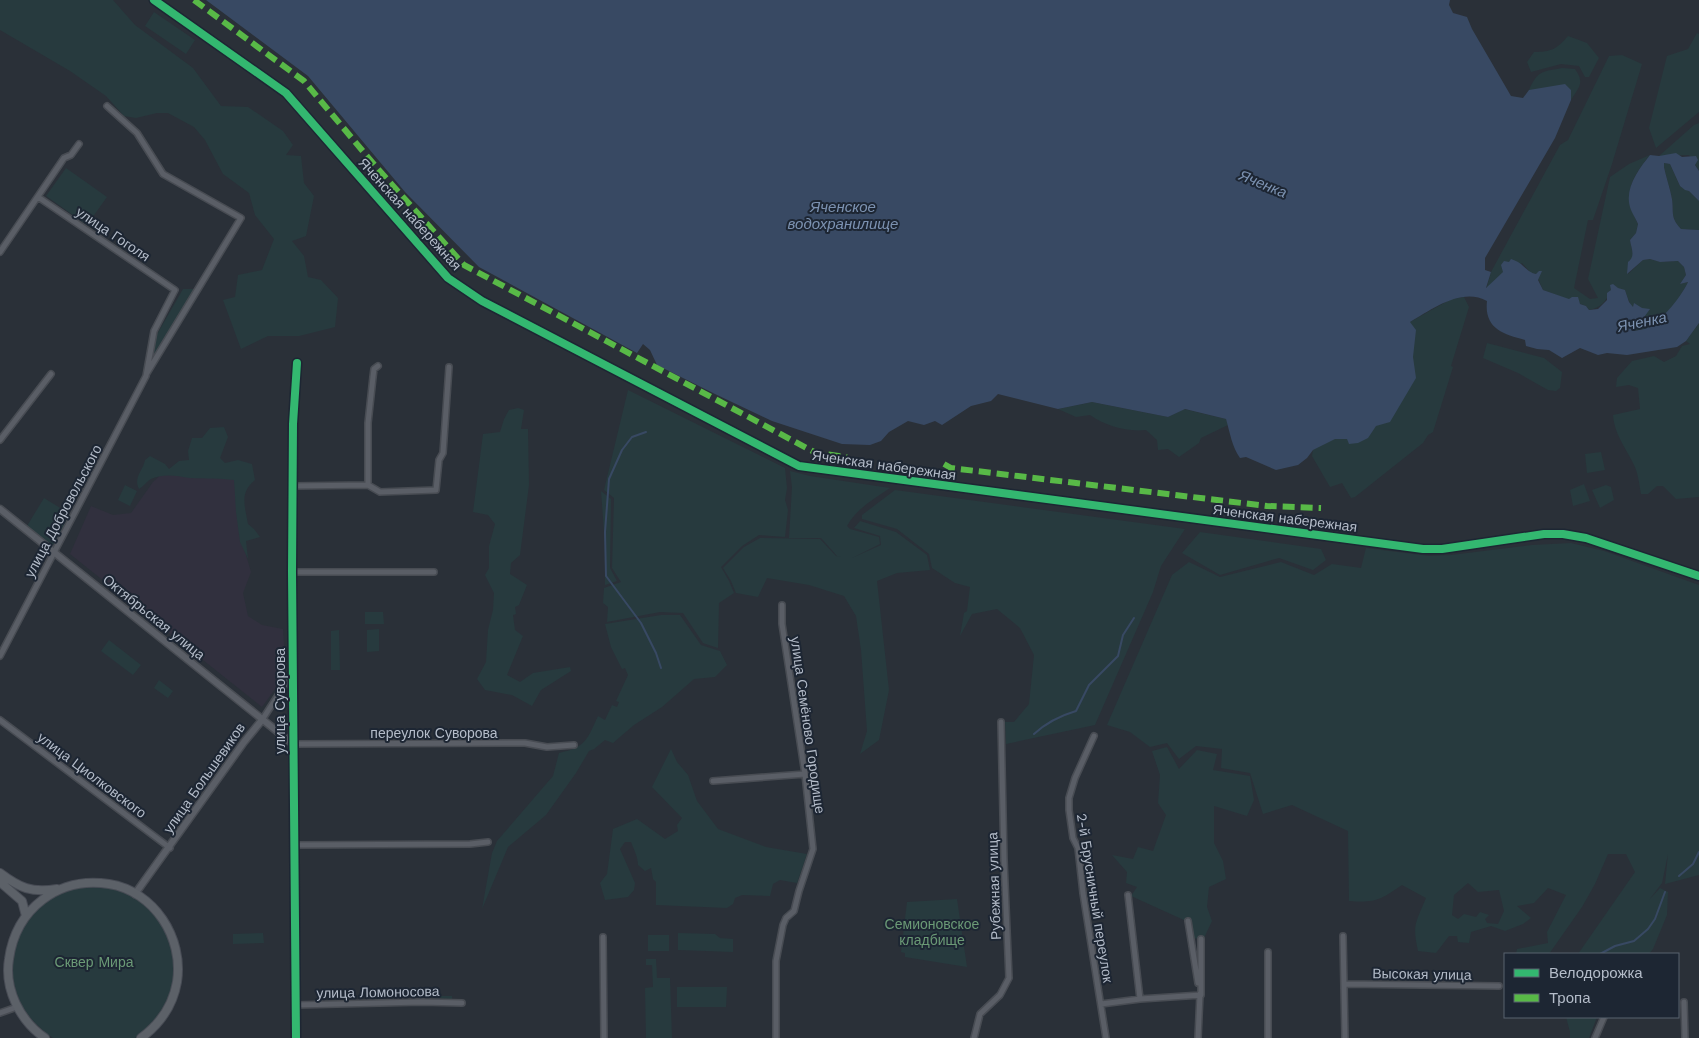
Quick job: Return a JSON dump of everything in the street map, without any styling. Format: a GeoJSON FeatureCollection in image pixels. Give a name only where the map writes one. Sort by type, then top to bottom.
{"type":"FeatureCollection","features":[{"type":"Feature","properties":{"kind":"main road"},"geometry":{"type":"LineString","coordinates":[[0,873],[16,885],[31,890],[45,891],[82,883],[109,884],[122,887],[144,900],[157,912],[167,926],[174,941],[178,957],[177,984],[170,1006],[161,1020],[141,1038]]}},
{"type":"Feature","properties":{"kind":"main road"},"geometry":{"type":"LineString","coordinates":[[0,882],[22,901],[26,916]]}},
{"type":"Feature","properties":{"kind":"main road"},"geometry":{"type":"LineString","coordinates":[[45,1038],[29,1024],[17,1007],[9,979],[8,962],[14,938],[26,916],[36,904],[66,887]]}},
{"type":"Feature","properties":{"kind":"street","name":"Яченская набережная"},"geometry":{"type":"LineString","coordinates":[[154,0],[286,93],[448,278],[482,302],[799,466],[1423,549],[1442,549],[1544,534],[1562,534],[1586,538],[1699,576]]}},
{"type":"Feature","properties":{"kind":"street","name":"улица Добровольского"},"geometry":{"type":"LineString","coordinates":[[0,656],[146,376],[241,218],[163,174],[137,133],[107,106]]}},
{"type":"Feature","properties":{"kind":"street"},"geometry":{"type":"LineString","coordinates":[[0,252],[64,158],[71,155],[80,144]]}},
{"type":"Feature","properties":{"kind":"street","name":"улица Гоголя"},"geometry":{"type":"LineString","coordinates":[[38,197],[175,290]]}},
{"type":"Feature","properties":{"kind":"street","name":"улица Добровольского"},"geometry":{"type":"LineString","coordinates":[[146,376],[154,330],[175,290]]}},
{"type":"Feature","properties":{"kind":"street","name":"улица Суворова"},"geometry":{"type":"LineString","coordinates":[[296,1038],[293,845],[292,486],[293,423],[297,363]]}},
{"type":"Feature","properties":{"kind":"street"},"geometry":{"type":"LineString","coordinates":[[368,485],[368,422],[374,369],[378,366]]}},
{"type":"Feature","properties":{"kind":"street"},"geometry":{"type":"LineString","coordinates":[[292,486],[368,485],[380,492],[436,490],[439,460],[443,453],[450,367]]}},
{"type":"Feature","properties":{"kind":"street"},"geometry":{"type":"LineString","coordinates":[[0,440],[52,374]]}},
{"type":"Feature","properties":{"kind":"street","name":"Октябрьская улица"},"geometry":{"type":"LineString","coordinates":[[0,509],[293,744]]}},
{"type":"Feature","properties":{"kind":"street"},"geometry":{"type":"LineString","coordinates":[[292,572],[434,572]]}},
{"type":"Feature","properties":{"kind":"street","name":"улица Семёново Городище"},"geometry":{"type":"LineString","coordinates":[[776,1038],[776,962],[782,925],[786,918],[794,911],[798,891],[813,849],[805,774],[782,624],[782,604]]}},
{"type":"Feature","properties":{"kind":"street","name":"улица Большевиков"},"geometry":{"type":"LineString","coordinates":[[135,894],[170,848],[244,742],[262,720],[288,680],[293,676]]}},
{"type":"Feature","properties":{"kind":"street","name":"улица Циолковского"},"geometry":{"type":"LineString","coordinates":[[0,720],[170,848]]}},
{"type":"Feature","properties":{"kind":"street","name":"Рубежная улица"},"geometry":{"type":"LineString","coordinates":[[974,1038],[980,1014],[1000,995],[1009,978],[1001,722]]}},
{"type":"Feature","properties":{"kind":"street","name":"2-й Брусничный переулок"},"geometry":{"type":"LineString","coordinates":[[1094,736],[1075,778],[1069,810],[1073,838],[1078,848],[1083,893],[1106,1038]]}},
{"type":"Feature","properties":{"kind":"street","name":"переулок Суворова"},"geometry":{"type":"LineString","coordinates":[[293,744],[525,743],[547,747],[574,745]]}},
{"type":"Feature","properties":{"kind":"street"},"geometry":{"type":"LineString","coordinates":[[713,781],[805,774]]}},
{"type":"Feature","properties":{"kind":"street"},"geometry":{"type":"LineString","coordinates":[[293,845],[470,844],[488,842]]}},
{"type":"Feature","properties":{"kind":"street"},"geometry":{"type":"LineString","coordinates":[[1128,895],[1140,999]]}},
{"type":"Feature","properties":{"kind":"street"},"geometry":{"type":"LineString","coordinates":[[1188,921],[1201,995]]}},
{"type":"Feature","properties":{"kind":"street"},"geometry":{"type":"LineString","coordinates":[[1343,936],[1345,1038]]}},
{"type":"Feature","properties":{"kind":"street"},"geometry":{"type":"LineString","coordinates":[[603,937],[604,1038]]}},
{"type":"Feature","properties":{"kind":"street"},"geometry":{"type":"LineString","coordinates":[[1198,1038],[1201,995],[1201,939]]}},
{"type":"Feature","properties":{"kind":"street"},"geometry":{"type":"LineString","coordinates":[[1268,952],[1268,1038]]}},
{"type":"Feature","properties":{"kind":"street","name":"Высокая улица"},"geometry":{"type":"LineString","coordinates":[[1345,984],[1499,986]]}},
{"type":"Feature","properties":{"kind":"street"},"geometry":{"type":"LineString","coordinates":[[1101,1004],[1201,995]]}},
{"type":"Feature","properties":{"kind":"street"},"geometry":{"type":"LineString","coordinates":[[1684,1002],[1685,1038]]}},
{"type":"Feature","properties":{"kind":"street","name":"улица Ломоносова"},"geometry":{"type":"LineString","coordinates":[[295,1005],[462,1003]]}},
{"type":"Feature","properties":{"kind":"street"},"geometry":{"type":"LineString","coordinates":[[0,1013],[17,1007]]}},
{"type":"Feature","properties":{"kind":"street"},"geometry":{"type":"LineString","coordinates":[[1595,1038],[1604,1018]]}},
{"type":"Feature","properties":{"kind":"shaded area"},"geometry":{"type":"Polygon","coordinates":[[[165,471],[236,477],[241,538],[251,572],[243,593],[248,616],[262,625],[283,629],[286,674],[262,707],[70,554],[91,506],[113,515],[131,513],[153,482],[165,471]]]}},
{"type":"Feature","properties":{"kind":"green space"},"geometry":{"type":"Polygon","coordinates":[[[0,0],[113,0],[135,25],[193,68],[221,106],[248,107],[283,131],[293,145],[286,155],[301,156],[304,183],[314,196],[306,236],[292,241],[304,256],[308,277],[321,280],[338,298],[335,327],[299,336],[268,336],[241,349],[223,300],[235,297],[238,275],[262,270],[274,239],[255,215],[249,193],[223,174],[205,140],[194,127],[168,113],[157,113],[136,118],[124,116],[106,96],[70,71],[0,30],[0,0]]]}},
{"type":"Feature","properties":{"kind":"green space"},"geometry":{"type":"Polygon","coordinates":[[[154,12],[195,40],[186,54],[145,26],[154,12]]]}},
{"type":"Feature","properties":{"kind":"green space"},"geometry":{"type":"Polygon","coordinates":[[[1697,33],[1699,34],[1699,112],[1656,148],[1649,128],[1667,56],[1688,49],[1697,33]]]}},
{"type":"Feature","properties":{"kind":"green space"},"geometry":{"type":"Polygon","coordinates":[[[1568,36],[1587,43],[1599,58],[1589,77],[1585,77],[1579,66],[1561,64],[1531,72],[1527,62],[1534,52],[1553,49],[1568,36]]]}},
{"type":"Feature","properties":{"kind":"green space"},"geometry":{"type":"Polygon","coordinates":[[[1622,55],[1642,64],[1593,220],[1588,220],[1574,288],[1590,299],[1598,298],[1588,279],[1610,177],[1629,164],[1650,155],[1637,173],[1630,188],[1633,213],[1638,224],[1636,233],[1630,240],[1633,254],[1628,274],[1643,260],[1650,259],[1660,262],[1678,261],[1684,267],[1686,275],[1680,284],[1688,282],[1677,301],[1660,319],[1647,328],[1633,331],[1633,325],[1636,321],[1625,290],[1611,290],[1603,303],[1597,308],[1589,310],[1586,306],[1543,290],[1536,274],[1531,273],[1522,263],[1507,271],[1486,290],[1491,272],[1560,145],[1568,140],[1609,56],[1622,55]]]}},
{"type":"Feature","properties":{"kind":"green space"},"geometry":{"type":"Polygon","coordinates":[[[1562,68],[1575,69],[1580,78],[1580,85],[1571,100],[1571,90],[1529,90],[1541,73],[1562,68]]]}},
{"type":"Feature","properties":{"kind":"green space"},"geometry":{"type":"Polygon","coordinates":[[[1699,123],[1699,171],[1689,155],[1659,156],[1694,125],[1699,123]]]}},
{"type":"Feature","properties":{"kind":"green space"},"geometry":{"type":"Polygon","coordinates":[[[1664,163],[1670,164],[1680,186],[1689,191],[1699,201],[1699,230],[1681,229],[1675,221],[1664,163]]]}},
{"type":"Feature","properties":{"kind":"green space"},"geometry":{"type":"Polygon","coordinates":[[[66,168],[107,197],[87,225],[46,196],[66,168]]]}},
{"type":"Feature","properties":{"kind":"green space"},"geometry":{"type":"Polygon","coordinates":[[[183,289],[196,289],[150,366],[156,336],[183,289]]]}},
{"type":"Feature","properties":{"kind":"green space"},"geometry":{"type":"Polygon","coordinates":[[[1464,297],[1469,307],[1433,432],[1428,435],[1423,443],[1355,497],[1351,498],[1342,483],[1330,487],[1312,456],[1313,450],[1335,438],[1410,322],[1451,299],[1464,297]]]}},
{"type":"Feature","properties":{"kind":"green space"},"geometry":{"type":"Polygon","coordinates":[[[1699,323],[1699,497],[1676,499],[1663,486],[1657,486],[1648,494],[1641,494],[1636,470],[1618,434],[1613,415],[1640,409],[1638,388],[1629,385],[1616,387],[1617,378],[1632,361],[1654,356],[1664,362],[1676,356],[1682,346],[1690,344],[1686,341],[1699,323]]]}},
{"type":"Feature","properties":{"kind":"green space"},"geometry":{"type":"Polygon","coordinates":[[[1487,343],[1544,358],[1562,372],[1560,388],[1556,391],[1548,390],[1518,373],[1483,358],[1487,343]]]}},
{"type":"Feature","properties":{"kind":"green space"},"geometry":{"type":"Polygon","coordinates":[[[628,390],[785,468],[787,488],[785,500],[788,510],[785,537],[759,535],[742,546],[721,567],[734,593],[719,603],[718,648],[703,643],[683,613],[660,612],[607,622],[608,607],[603,603],[604,588],[621,582],[612,568],[614,498],[604,490],[628,390]]]}},
{"type":"Feature","properties":{"kind":"green space"},"geometry":{"type":"Polygon","coordinates":[[[1092,402],[1168,417],[1184,409],[1226,419],[1228,425],[1201,438],[1199,443],[1179,457],[1168,449],[1158,450],[1157,440],[1146,430],[1116,427],[1090,415],[1076,417],[1058,409],[1092,402]]]}},
{"type":"Feature","properties":{"kind":"green space"},"geometry":{"type":"Polygon","coordinates":[[[518,408],[524,410],[521,429],[528,429],[529,485],[520,555],[511,563],[510,574],[527,585],[519,605],[515,607],[516,614],[513,615],[515,630],[523,636],[507,675],[520,682],[533,673],[570,667],[571,671],[541,690],[532,706],[512,695],[485,690],[477,679],[486,662],[488,630],[493,610],[494,593],[485,575],[489,568],[489,546],[495,524],[488,515],[473,512],[483,434],[500,432],[509,410],[518,408]]]}},
{"type":"Feature","properties":{"kind":"green space"},"geometry":{"type":"Polygon","coordinates":[[[224,427],[228,437],[220,458],[225,463],[238,460],[252,464],[255,480],[247,490],[244,500],[248,524],[260,537],[246,541],[248,559],[240,542],[234,480],[166,476],[151,479],[139,489],[137,485],[145,460],[150,456],[165,464],[169,469],[179,461],[189,460],[188,451],[192,438],[202,438],[210,428],[224,427]]]}},
{"type":"Feature","properties":{"kind":"green space"},"geometry":{"type":"Polygon","coordinates":[[[1601,452],[1605,470],[1587,473],[1585,454],[1601,452]]]}},
{"type":"Feature","properties":{"kind":"green space"},"geometry":{"type":"Polygon","coordinates":[[[790,471],[810,476],[890,488],[855,514],[847,526],[850,529],[879,537],[880,544],[852,558],[881,545],[880,536],[854,528],[860,521],[896,532],[927,555],[930,570],[897,573],[877,581],[889,690],[879,740],[860,754],[867,731],[861,650],[856,616],[844,596],[809,585],[767,578],[758,597],[736,593],[723,568],[744,547],[760,538],[820,539],[836,556],[841,557],[837,556],[821,538],[789,538],[792,487],[790,471]]]}},
{"type":"Feature","properties":{"kind":"green space"},"geometry":{"type":"Polygon","coordinates":[[[1584,484],[1590,501],[1573,506],[1570,490],[1584,484]]]}},
{"type":"Feature","properties":{"kind":"green space"},"geometry":{"type":"Polygon","coordinates":[[[125,485],[137,491],[130,506],[118,500],[125,485]]]}},
{"type":"Feature","properties":{"kind":"green space"},"geometry":{"type":"Polygon","coordinates":[[[1606,485],[1611,487],[1614,500],[1600,508],[1592,490],[1606,485]]]}},
{"type":"Feature","properties":{"kind":"green space"},"geometry":{"type":"Polygon","coordinates":[[[895,490],[1185,529],[1161,566],[1153,592],[1095,725],[1006,744],[1005,722],[1014,722],[1029,704],[1034,655],[1020,628],[997,609],[972,614],[960,636],[964,613],[967,611],[970,587],[955,583],[932,568],[929,554],[897,529],[862,519],[862,515],[895,490]]]}},
{"type":"Feature","properties":{"kind":"green space"},"geometry":{"type":"Polygon","coordinates":[[[601,491],[611,499],[610,568],[617,581],[605,585],[605,545],[601,491]]]}},
{"type":"Feature","properties":{"kind":"green space"},"geometry":{"type":"Polygon","coordinates":[[[44,498],[70,514],[55,544],[52,545],[27,526],[44,498]]]}},
{"type":"Feature","properties":{"kind":"green space"},"geometry":{"type":"Polygon","coordinates":[[[1200,532],[1321,549],[1326,560],[1313,570],[1279,558],[1220,575],[1182,553],[1200,532]]]}},
{"type":"Feature","properties":{"kind":"green space"},"geometry":{"type":"Polygon","coordinates":[[[1571,543],[1604,551],[1699,585],[1699,875],[1665,884],[1668,854],[1662,883],[1649,900],[1660,888],[1668,892],[1667,915],[1650,953],[1579,953],[1635,872],[1626,854],[1608,854],[1595,884],[1582,907],[1550,953],[1516,953],[1517,949],[1548,943],[1547,932],[1566,895],[1548,888],[1534,903],[1517,906],[1531,918],[1523,924],[1505,931],[1491,926],[1471,932],[1469,943],[1458,942],[1457,936],[1449,936],[1436,953],[1418,951],[1415,929],[1417,918],[1426,898],[1402,885],[1372,901],[1349,901],[1348,831],[1292,805],[1263,814],[1250,773],[1221,768],[1222,749],[1196,746],[1179,759],[1167,743],[1150,747],[1130,732],[1107,725],[1172,575],[1189,562],[1220,577],[1281,562],[1314,575],[1332,564],[1361,568],[1366,548],[1429,556],[1532,545],[1571,543]],[[1468,883],[1454,895],[1452,915],[1458,919],[1464,914],[1476,917],[1480,912],[1489,915],[1485,919],[1487,923],[1498,924],[1504,911],[1499,890],[1478,892],[1468,883]]]}},
{"type":"Feature","properties":{"kind":"green space"},"geometry":{"type":"Polygon","coordinates":[[[365,612],[383,612],[384,624],[365,624],[365,612]]]}},
{"type":"Feature","properties":{"kind":"green space"},"geometry":{"type":"Polygon","coordinates":[[[661,615],[680,615],[701,645],[720,651],[727,665],[715,677],[694,679],[662,707],[634,725],[613,743],[605,740],[589,751],[546,815],[508,847],[482,909],[492,853],[497,841],[553,776],[559,753],[580,745],[588,737],[598,716],[605,720],[612,705],[617,707],[619,702],[616,701],[628,675],[625,668],[622,669],[611,647],[605,624],[661,615]]]}},
{"type":"Feature","properties":{"kind":"green space"},"geometry":{"type":"Polygon","coordinates":[[[379,629],[379,651],[367,652],[367,630],[379,629]]]}},
{"type":"Feature","properties":{"kind":"green space"},"geometry":{"type":"Polygon","coordinates":[[[339,630],[340,670],[331,670],[331,631],[339,630]]]}},
{"type":"Feature","properties":{"kind":"green space"},"geometry":{"type":"Polygon","coordinates":[[[109,640],[141,665],[133,675],[101,651],[109,640]]]}},
{"type":"Feature","properties":{"kind":"green space"},"geometry":{"type":"Polygon","coordinates":[[[159,680],[173,691],[168,698],[154,688],[159,680]]]}},
{"type":"Feature","properties":{"kind":"green space"},"geometry":{"type":"Polygon","coordinates":[[[1167,747],[1179,769],[1197,750],[1217,754],[1213,770],[1250,776],[1254,800],[1247,816],[1214,806],[1214,843],[1223,861],[1226,879],[1209,887],[1207,907],[1212,921],[1204,938],[1188,939],[1186,921],[1131,896],[1137,887],[1126,883],[1127,872],[1112,855],[1133,859],[1138,847],[1153,851],[1166,815],[1158,803],[1160,775],[1152,751],[1167,747]]]}},
{"type":"Feature","properties":{"kind":"green space"},"geometry":{"type":"Polygon","coordinates":[[[671,749],[677,762],[688,775],[697,801],[718,829],[766,847],[807,854],[797,883],[780,880],[773,884],[770,896],[742,895],[735,898],[733,904],[727,908],[656,905],[656,882],[653,879],[651,868],[645,871],[638,865],[637,856],[631,842],[625,842],[620,849],[635,883],[634,890],[628,897],[605,900],[600,883],[607,874],[613,829],[637,819],[665,839],[678,831],[677,825],[682,818],[652,787],[671,749]]]}},
{"type":"Feature","properties":{"kind":"green space","name":"Сквер Мира"},"geometry":{"type":"Polygon","coordinates":[[[90,885],[106,886],[121,890],[148,906],[168,932],[176,964],[172,990],[163,1011],[153,1024],[135,1038],[53,1038],[35,1023],[17,995],[12,963],[14,947],[20,931],[29,917],[41,904],[52,896],[90,885]]]}},
{"type":"Feature","properties":{"kind":"green space","name":"Семионовское кладбище"},"geometry":{"type":"Polygon","coordinates":[[[957,899],[967,967],[905,957],[905,953],[901,952],[907,902],[957,899]]]}},
{"type":"Feature","properties":{"kind":"green space"},"geometry":{"type":"Polygon","coordinates":[[[263,933],[264,943],[233,944],[233,934],[263,933]]]}},
{"type":"Feature","properties":{"kind":"green space"},"geometry":{"type":"Polygon","coordinates":[[[678,933],[715,934],[720,938],[733,939],[733,952],[678,950],[678,933]]]}},
{"type":"Feature","properties":{"kind":"green space"},"geometry":{"type":"Polygon","coordinates":[[[648,935],[669,935],[669,951],[648,951],[648,935]]]}},
{"type":"Feature","properties":{"kind":"green space"},"geometry":{"type":"Polygon","coordinates":[[[646,959],[656,959],[657,978],[670,978],[672,1038],[646,1038],[645,988],[653,987],[652,965],[646,965],[646,959]]]}},
{"type":"Feature","properties":{"kind":"green space"},"geometry":{"type":"Polygon","coordinates":[[[677,987],[727,987],[726,1007],[677,1007],[677,987]]]}},
{"type":"Feature","properties":{"kind":"green space"},"geometry":{"type":"Polygon","coordinates":[[[387,993],[423,993],[435,996],[452,996],[452,999],[422,995],[387,995],[387,993]]]}},
{"type":"Feature","properties":{"kind":"green space"},"geometry":{"type":"Polygon","coordinates":[[[1566,1018],[1597,1018],[1589,1038],[1570,1038],[1566,1018]]]}},
{"type":"Feature","properties":{"kind":"water","name":"Яченское водохранилище"},"geometry":{"type":"Polygon","coordinates":[[[206,0],[1450,0],[1449,5],[1453,13],[1467,17],[1511,96],[1523,98],[1529,90],[1565,84],[1571,90],[1571,100],[1555,138],[1485,258],[1485,270],[1491,272],[1486,288],[1503,272],[1501,265],[1504,261],[1509,262],[1511,259],[1533,273],[1536,274],[1542,271],[1538,280],[1543,290],[1569,299],[1578,297],[1580,304],[1586,306],[1589,310],[1598,309],[1607,300],[1607,293],[1611,290],[1610,285],[1613,284],[1625,290],[1633,307],[1634,303],[1642,308],[1650,309],[1642,320],[1636,321],[1633,325],[1633,331],[1649,327],[1671,307],[1688,282],[1680,284],[1686,275],[1684,267],[1678,261],[1660,262],[1650,259],[1643,260],[1627,274],[1628,262],[1632,257],[1630,240],[1636,233],[1638,224],[1629,203],[1630,188],[1650,155],[1659,156],[1676,153],[1682,157],[1696,156],[1698,160],[1695,165],[1699,171],[1699,201],[1689,191],[1680,186],[1670,164],[1664,163],[1664,167],[1675,221],[1681,229],[1699,230],[1699,323],[1686,341],[1677,347],[1627,355],[1607,353],[1598,355],[1580,348],[1562,358],[1549,350],[1526,346],[1525,340],[1496,328],[1488,318],[1487,301],[1477,297],[1468,297],[1447,301],[1410,322],[1416,330],[1413,357],[1416,378],[1390,422],[1376,426],[1368,438],[1358,443],[1349,444],[1347,439],[1335,439],[1313,450],[1298,465],[1276,470],[1246,457],[1240,458],[1233,445],[1226,419],[1185,409],[1168,417],[1092,402],[1058,409],[998,394],[991,401],[971,406],[942,425],[935,421],[924,425],[908,421],[889,432],[881,441],[870,445],[842,444],[772,421],[715,394],[657,365],[650,350],[643,344],[637,353],[479,267],[405,192],[308,76],[206,0]]]}},
{"type":"Feature","properties":{"kind":"waterway"},"geometry":{"type":"LineString","coordinates":[[646,432],[632,437],[622,450],[609,479],[605,532],[606,576],[641,623],[656,653],[661,668]]}},
{"type":"Feature","properties":{"kind":"waterway"},"geometry":{"type":"LineString","coordinates":[[1034,734],[1054,720],[1076,711],[1089,685],[1118,656],[1123,635],[1134,618]]}},
{"type":"Feature","properties":{"kind":"waterway"},"geometry":{"type":"LineString","coordinates":[[1679,876],[1693,864],[1699,852]]}},
{"type":"Feature","properties":{"kind":"waterway"},"geometry":{"type":"LineString","coordinates":[[1602,953],[1615,946],[1634,941],[1648,929],[1655,919],[1665,892]]}},
{"type":"Feature","properties":{"kind":"marked path"},"geometry":{"type":"LineString","coordinates":[[194,0],[304,81],[377,168],[464,265],[816,453],[847,457]]}},
{"type":"Feature","properties":{"kind":"marked path"},"geometry":{"type":"LineString","coordinates":[[944,464],[951,468],[1267,506],[1321,508]]}},
{"type":"Feature","properties":{"kind":"cycle path"},"geometry":{"type":"LineString","coordinates":[[154,0],[286,93],[448,278],[482,301],[799,466],[1423,549],[1442,549],[1544,534],[1563,534],[1586,538],[1699,576]]}},
{"type":"Feature","properties":{"kind":"cycle path"},"geometry":{"type":"LineString","coordinates":[[296,1038],[292,572],[293,424],[297,363]]}},
{"type":"Feature","properties":{"kind":"water label","name":"Яченка"},"geometry":{"type":"Point","coordinates":[1263,184]}},
{"type":"Feature","properties":{"kind":"water label","name":"Яченка"},"geometry":{"type":"Point","coordinates":[1642,322]}}]}
